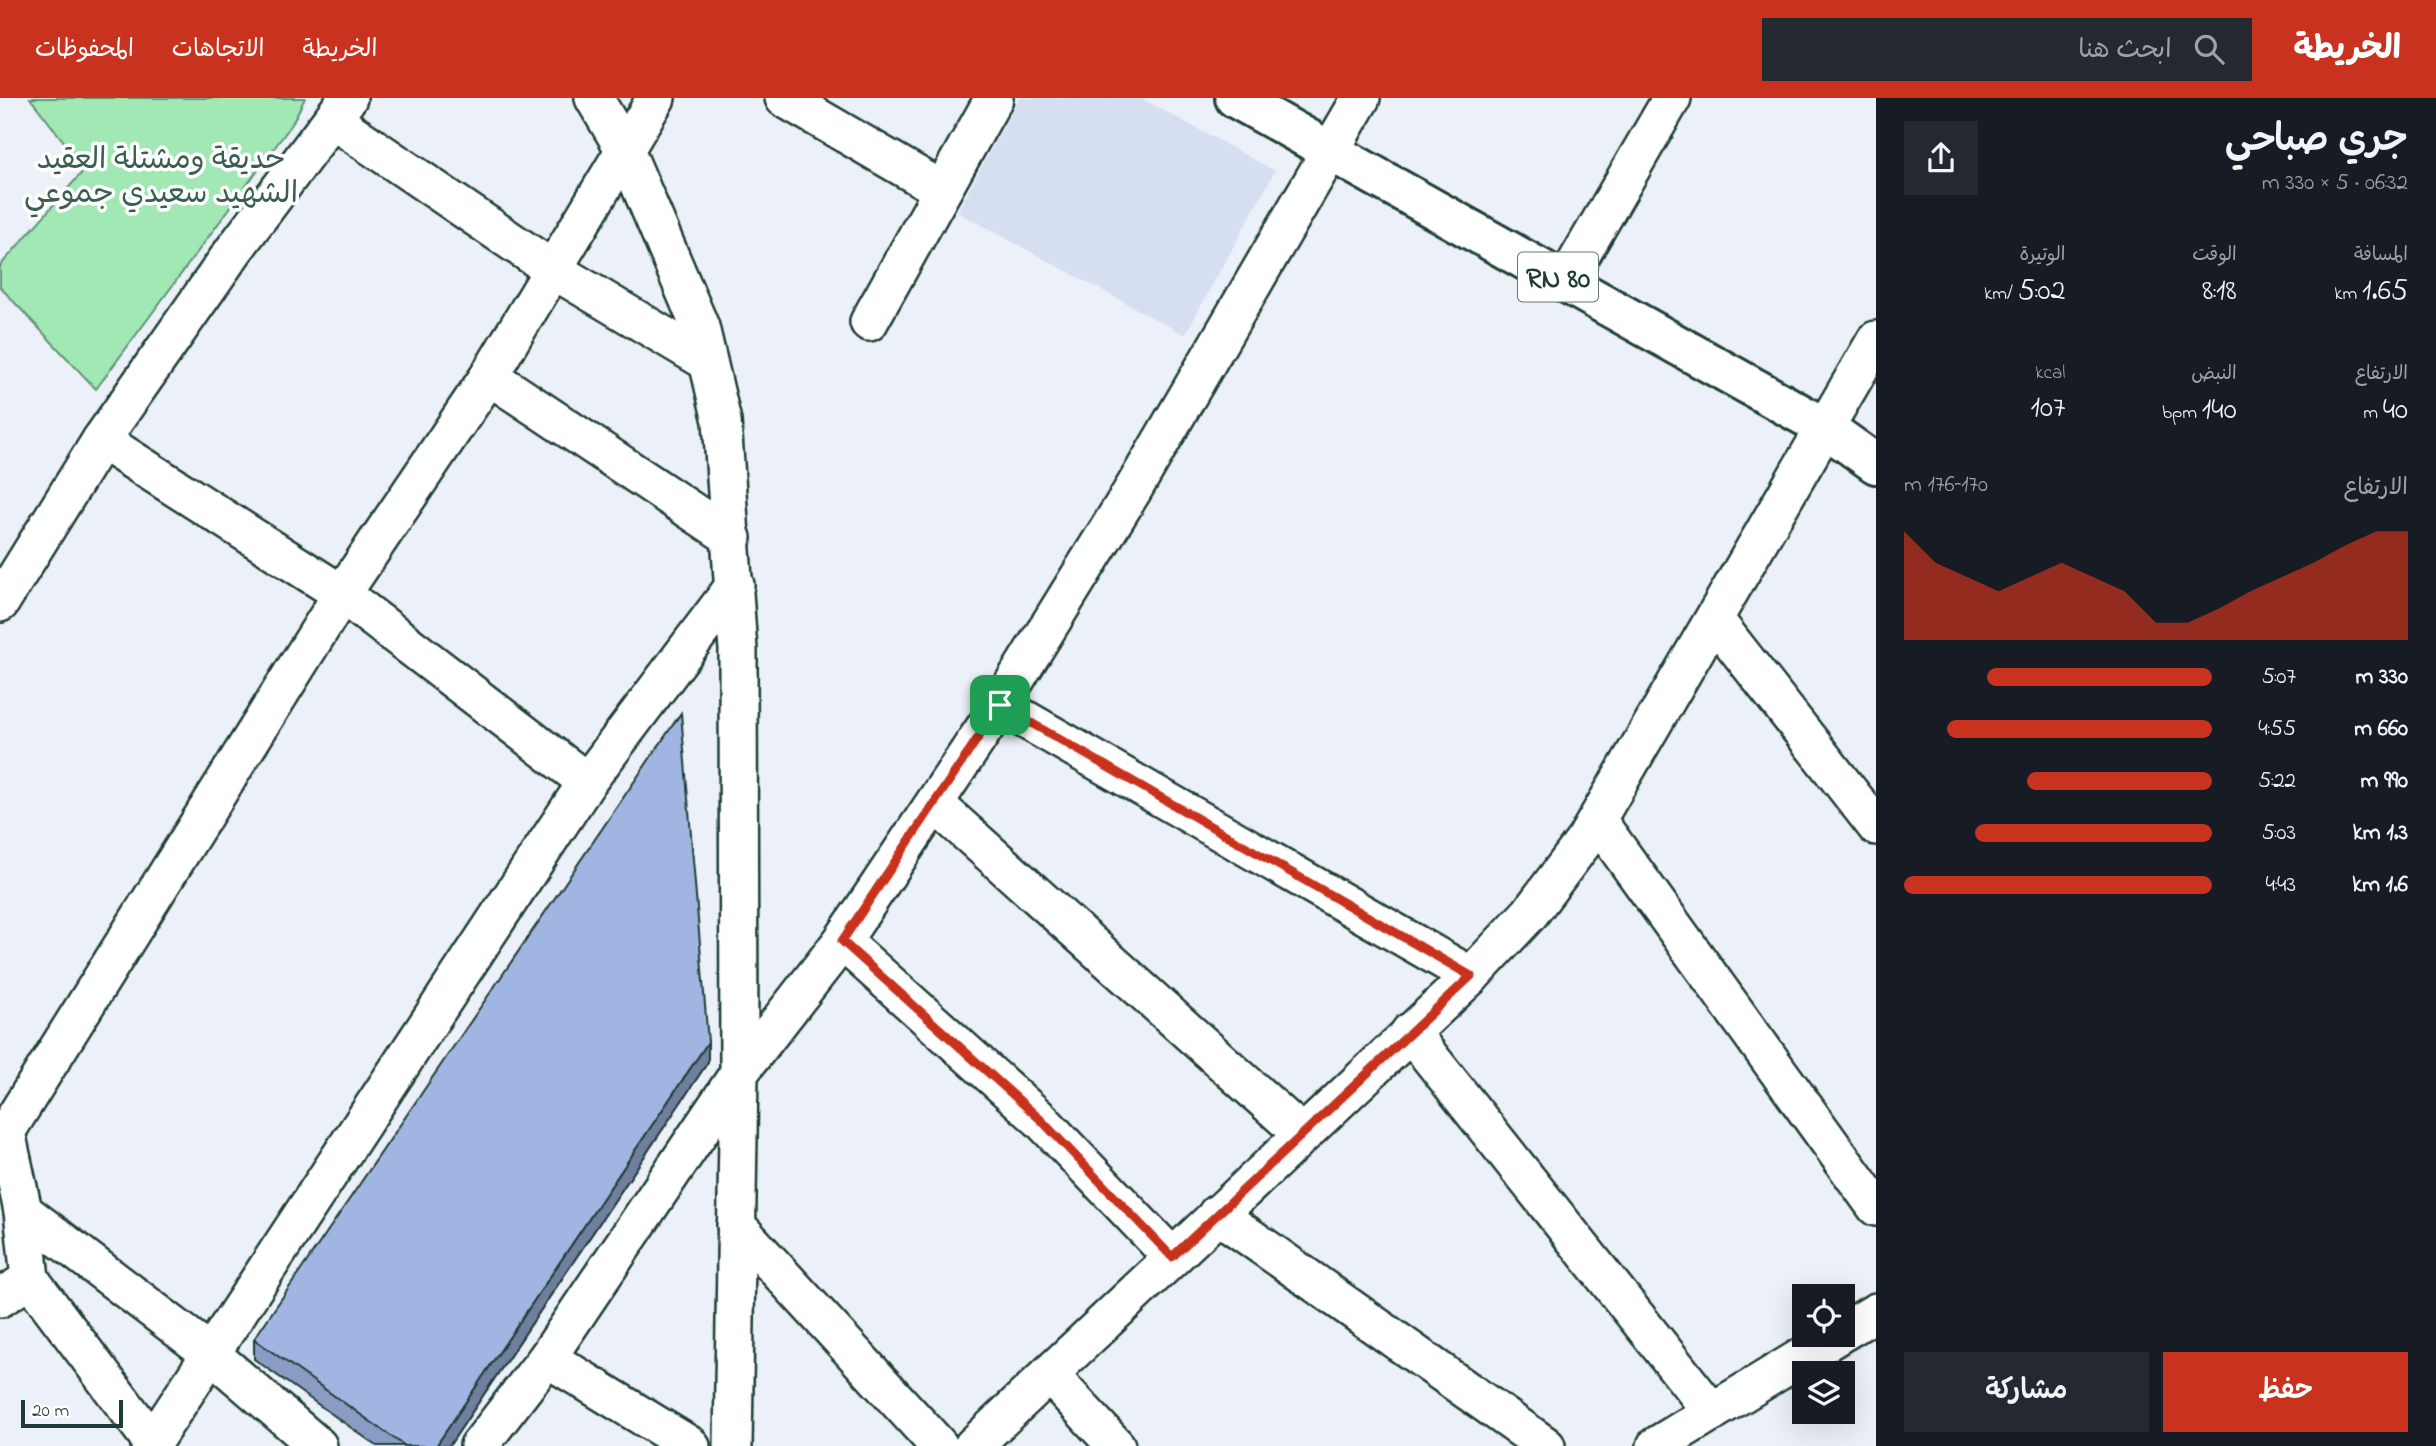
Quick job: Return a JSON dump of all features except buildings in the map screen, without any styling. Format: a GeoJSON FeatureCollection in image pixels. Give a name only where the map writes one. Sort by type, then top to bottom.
{"type":"FeatureCollection","features":[{"type":"Feature","properties":{"kind":"main road","name":"RN 80"},"geometry":{"type":"LineString","coordinates":[[1235,98],[1826,428],[1876,464]]}},
{"type":"Feature","properties":{"kind":"street"},"geometry":{"type":"LineString","coordinates":[[594,98],[626,152],[700,327],[722,421],[736,584],[739,1073],[733,1446]]}},
{"type":"Feature","properties":{"kind":"street"},"geometry":{"type":"LineString","coordinates":[[656,98],[489,376],[342,594],[2,1132],[23,1211],[15,1288],[152,1444],[587,782],[736,584]]}},
{"type":"Feature","properties":{"kind":"street"},"geometry":{"type":"LineString","coordinates":[[784,98],[942,190]]}},
{"type":"Feature","properties":{"kind":"street"},"geometry":{"type":"LineString","coordinates":[[869,322],[994,98]]}},
{"type":"Feature","properties":{"kind":"street"},"geometry":{"type":"LineString","coordinates":[[479,1446],[547,1357],[739,1073],[842,941],[1000,705],[1134,488],[1361,98]]}},
{"type":"Feature","properties":{"kind":"street"},"geometry":{"type":"LineString","coordinates":[[1566,282],[1672,98]]}},
{"type":"Feature","properties":{"kind":"street"},"geometry":{"type":"LineString","coordinates":[[0,603],[101,440],[234,250],[340,109],[552,269],[708,362]]}},
{"type":"Feature","properties":{"kind":"street"},"geometry":{"type":"LineString","coordinates":[[973,1446],[1471,976],[1530,913],[1597,820],[1876,340]]}},
{"type":"Feature","properties":{"kind":"street"},"geometry":{"type":"LineString","coordinates":[[489,376],[732,538]]}},
{"type":"Feature","properties":{"kind":"street"},"geometry":{"type":"LineString","coordinates":[[101,440],[342,594],[587,782]]}},
{"type":"Feature","properties":{"kind":"street"},"geometry":{"type":"LineString","coordinates":[[1714,619],[1876,826]]}},
{"type":"Feature","properties":{"kind":"street"},"geometry":{"type":"LineString","coordinates":[[1000,705],[1471,976]]}},
{"type":"Feature","properties":{"kind":"street"},"geometry":{"type":"LineString","coordinates":[[935,804],[1302,1134]]}},
{"type":"Feature","properties":{"kind":"street"},"geometry":{"type":"LineString","coordinates":[[1597,820],[1876,1207]]}},
{"type":"Feature","properties":{"kind":"street"},"geometry":{"type":"LineString","coordinates":[[842,941],[1041,1120],[1172,1257]]}},
{"type":"Feature","properties":{"kind":"street"},"geometry":{"type":"LineString","coordinates":[[1410,1032],[1712,1412]]}},
{"type":"Feature","properties":{"kind":"street"},"geometry":{"type":"LineString","coordinates":[[23,1211],[211,1354],[318,1446]]}},
{"type":"Feature","properties":{"kind":"street"},"geometry":{"type":"LineString","coordinates":[[1217,1214],[1546,1446]]}},
{"type":"Feature","properties":{"kind":"street"},"geometry":{"type":"LineString","coordinates":[[736,1225],[939,1446]]}},
{"type":"Feature","properties":{"kind":"street"},"geometry":{"type":"LineString","coordinates":[[1855,1325],[1876,1312]]}},
{"type":"Feature","properties":{"kind":"street"},"geometry":{"type":"LineString","coordinates":[[1656,1446],[1818,1347]]}},
{"type":"Feature","properties":{"kind":"street"},"geometry":{"type":"LineString","coordinates":[[547,1357],[691,1446]]}},
{"type":"Feature","properties":{"kind":"street"},"geometry":{"type":"LineString","coordinates":[[1049,1374],[1116,1446]]}},
{"type":"Feature","properties":{"kind":"shaded area"},"geometry":{"type":"Polygon","coordinates":[[[1019,98],[1141,98],[1275,171],[1185,335],[957,212],[1019,98]]]}},
{"type":"Feature","properties":{"kind":"green space","name":"حديقة ومشتلة العقيد الشهيد سعيدي جموعي"},"geometry":{"type":"Polygon","coordinates":[[[30,98],[305,98],[292,124],[96,389],[0,287],[0,266],[85,169],[30,98]]]}},
{"type":"Feature","properties":{"kind":"route"},"geometry":{"type":"LineString","coordinates":[[1000,705],[1471,976],[1172,1257],[1041,1120],[842,941],[1000,705]]}}]}
